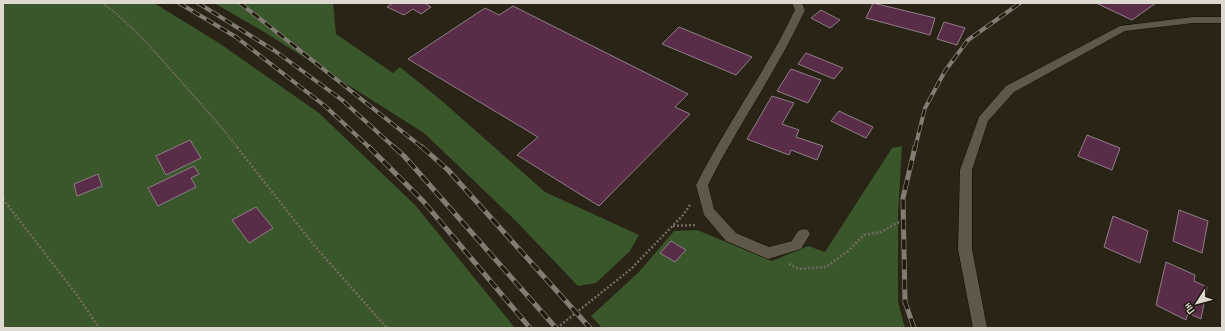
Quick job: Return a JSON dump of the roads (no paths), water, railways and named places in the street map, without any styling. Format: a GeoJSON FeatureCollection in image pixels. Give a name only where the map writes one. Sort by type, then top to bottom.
{"type":"FeatureCollection","features":[{"type":"Feature","properties":{"kind":"street"},"geometry":{"type":"LineString","coordinates":[[797,3],[800,10],[779,53],[726,139],[702,185],[708,211],[731,237],[768,253],[796,245],[803,234]]}},
{"type":"Feature","properties":{"kind":"street"},"geometry":{"type":"LineString","coordinates":[[980,328],[965,250],[966,170],[983,120],[1010,89],[1123,28],[1193,20],[1222,20]]}},
{"type":"Feature","properties":{"kind":"railway"},"geometry":{"type":"LineString","coordinates":[[179,3],[236,37],[325,106],[370,148]]}},
{"type":"Feature","properties":{"kind":"railway"},"geometry":{"type":"LineString","coordinates":[[198,3],[275,51],[342,100],[395,148]]}},
{"type":"Feature","properties":{"kind":"railway"},"geometry":{"type":"LineString","coordinates":[[240,3],[423,148]]}},
{"type":"Feature","properties":{"kind":"railway"},"geometry":{"type":"LineString","coordinates":[[915,148],[925,108],[945,71],[968,40],[1020,3]]}},
{"type":"Feature","properties":{"kind":"railway"},"geometry":{"type":"LineString","coordinates":[[394,147],[404,156],[556,328]]}},
{"type":"Feature","properties":{"kind":"railway"},"geometry":{"type":"LineString","coordinates":[[422,147],[448,170],[590,328]]}},
{"type":"Feature","properties":{"kind":"railway"},"geometry":{"type":"LineString","coordinates":[[914,328],[905,302],[903,198],[915,147]]}},
{"type":"Feature","properties":{"kind":"railway"},"geometry":{"type":"LineString","coordinates":[[370,148],[423,201],[530,328]]}}]}
